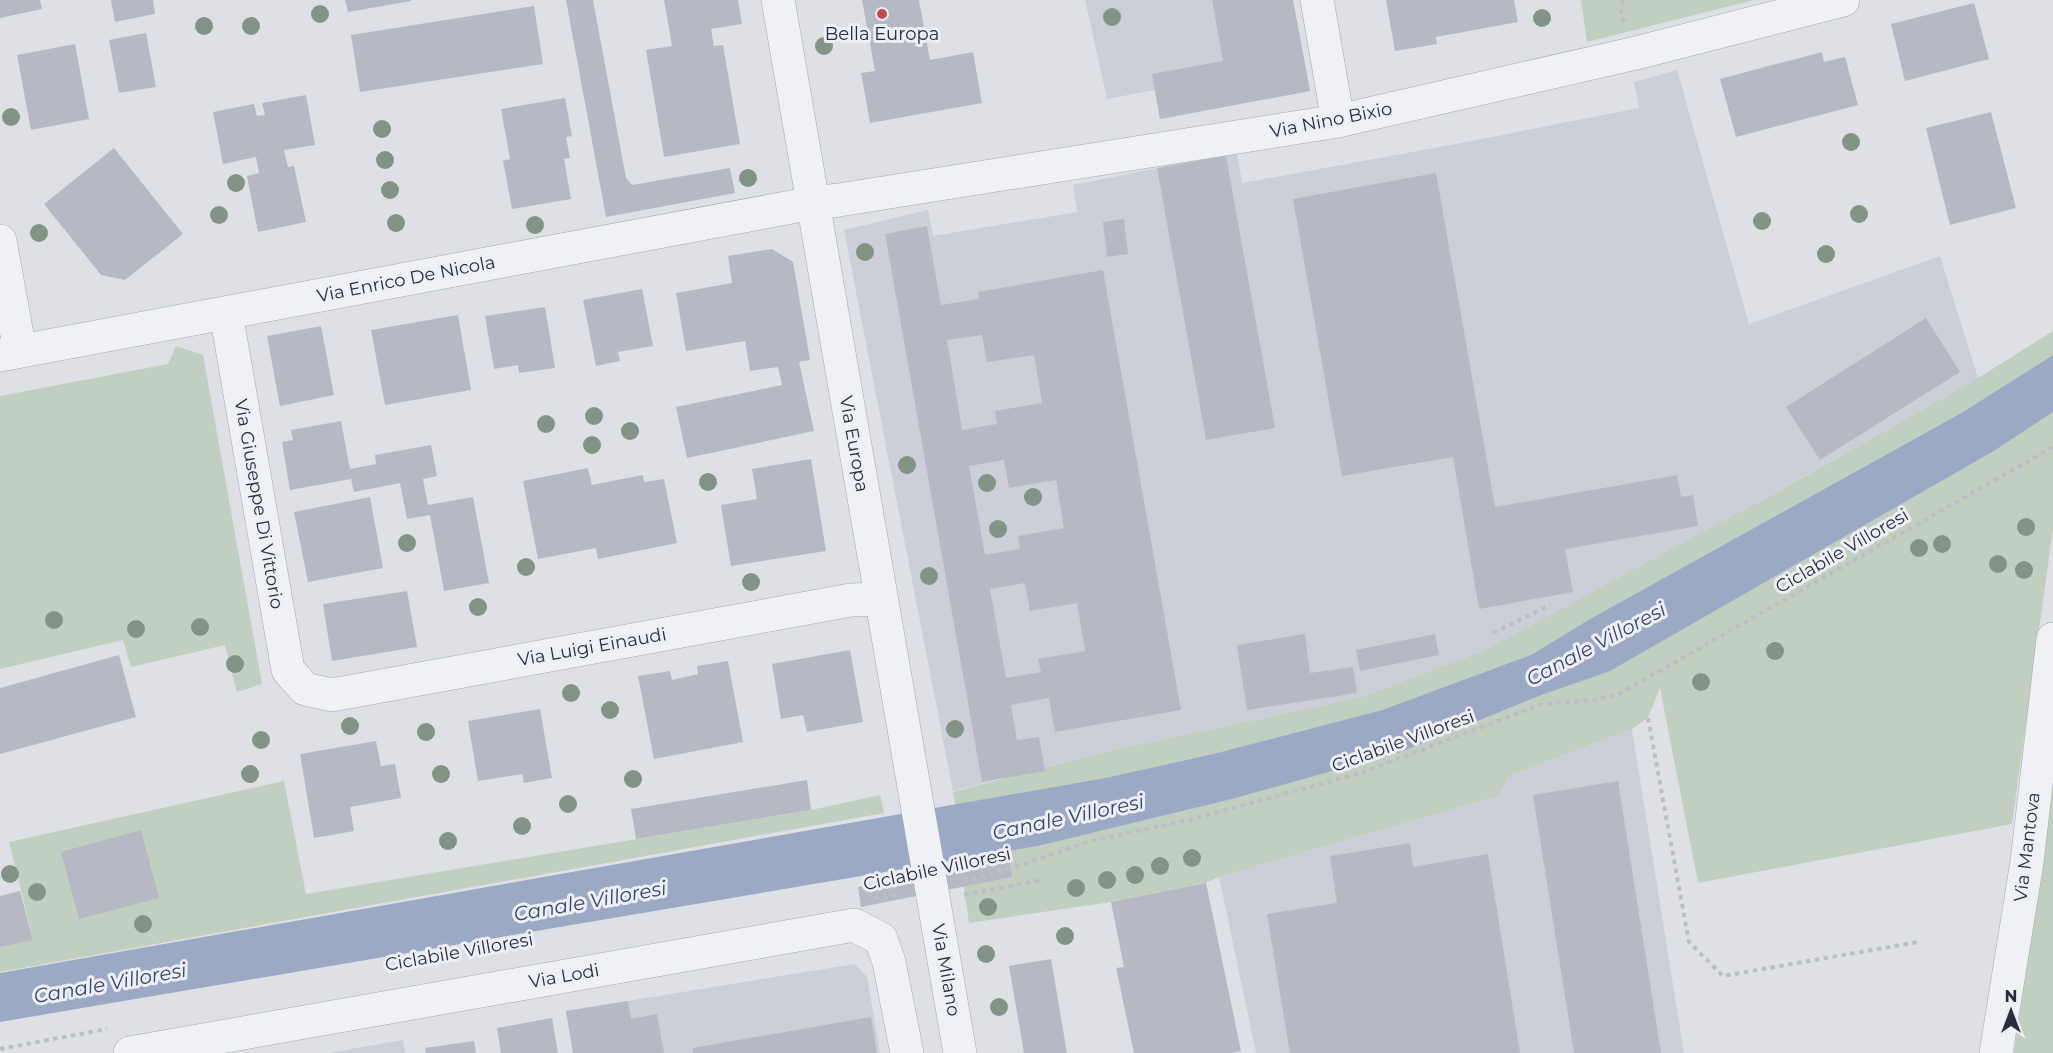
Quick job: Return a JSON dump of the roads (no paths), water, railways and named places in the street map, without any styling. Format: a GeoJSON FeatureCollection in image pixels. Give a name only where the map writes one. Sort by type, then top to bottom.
{"type":"FeatureCollection","features":[{"type":"Feature","properties":{"kind":"street","name":"Via Europa"},"geometry":{"type":"LineString","coordinates":[[778,0],[932,890]]}},
{"type":"Feature","properties":{"kind":"street"},"geometry":{"type":"LineString","coordinates":[[1317,0],[1338,121]]}},
{"type":"Feature","properties":{"kind":"street","name":"Via Nino Bixio"},"geometry":{"type":"LineString","coordinates":[[813,203],[1338,121],[1636,52],[1843,0]]}},
{"type":"Feature","properties":{"kind":"street","name":"Via Enrico De Nicola"},"geometry":{"type":"LineString","coordinates":[[10,353],[813,203]]}},
{"type":"Feature","properties":{"kind":"street"},"geometry":{"type":"LineString","coordinates":[[0,240],[10,353]]}},
{"type":"Feature","properties":{"kind":"street","name":"Via Giuseppe Di Vittorio"},"geometry":{"type":"LineString","coordinates":[[226,313],[288,670],[305,689]]}},
{"type":"Feature","properties":{"kind":"street","name":"Via Luigi Einaudi"},"geometry":{"type":"LineString","coordinates":[[305,689],[332,695],[851,600],[880,599]]}},
{"type":"Feature","properties":{"kind":"street","name":"Via Mantova"},"geometry":{"type":"LineString","coordinates":[[1996,1053],[2027,862],[2053,639]]}},
{"type":"Feature","properties":{"kind":"street","name":"Via Milano"},"geometry":{"type":"LineString","coordinates":[[932,890],[960,1053]]}},
{"type":"Feature","properties":{"kind":"street","name":"Via Lodi"},"geometry":{"type":"LineString","coordinates":[[124,1040],[854,926],[881,939],[889,962],[907,1053]]}},
{"type":"Feature","properties":{"kind":"water","name":"Canale Villoresi"},"geometry":{"type":"Polygon","coordinates":[[[2053,355],[2053,412],[1994,451],[1610,671],[1544,694],[1401,752],[1224,801],[1038,846],[0,1022],[0,973],[1105,778],[1213,754],[1382,710],[1531,655],[1590,619],[1963,412],[2053,355]]]}},
{"type":"Feature","properties":{"kind":"place","name":"Bella Europa"},"geometry":{"type":"Point","coordinates":[882,14]}}]}
